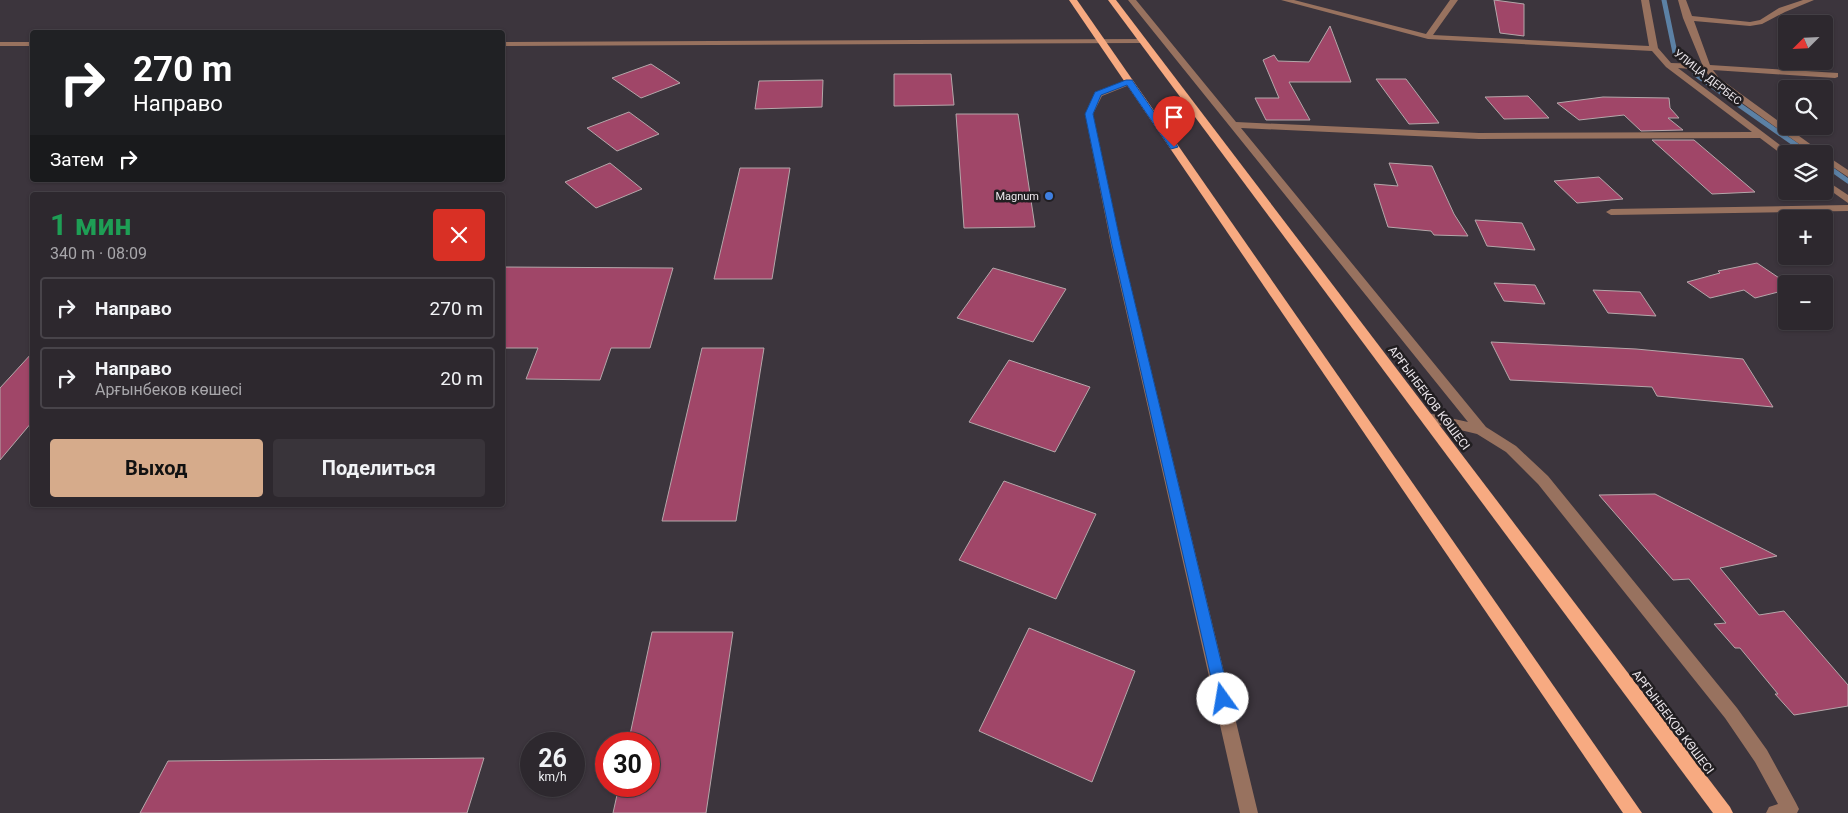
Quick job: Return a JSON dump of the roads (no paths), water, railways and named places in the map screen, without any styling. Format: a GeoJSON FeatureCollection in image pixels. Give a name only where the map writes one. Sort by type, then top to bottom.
{"type":"FeatureCollection","features":[{"type":"Feature","properties":{"kind":"main road"},"geometry":{"type":"LineString","coordinates":[[1073,0],[1633,813]]}},
{"type":"Feature","properties":{"kind":"main road","name":"АРҒЫНБЕКОВ КӨШЕСІ"},"geometry":{"type":"LineString","coordinates":[[1112,0],[1724,813]]}},
{"type":"Feature","properties":{"kind":"street"},"geometry":{"type":"LineString","coordinates":[[1132,0],[1481,430],[1511,449],[1543,480],[1731,713],[1760,756],[1786,812]]}},
{"type":"Feature","properties":{"kind":"street"},"geometry":{"type":"LineString","coordinates":[[1284,0],[1428,37],[1654,49],[1646,0]]}},
{"type":"Feature","properties":{"kind":"street"},"geometry":{"type":"LineString","coordinates":[[1428,37],[1454,0]]}},
{"type":"Feature","properties":{"kind":"street","name":"УЛИЦА ДЕРБЕС"},"geometry":{"type":"LineString","coordinates":[[1682,0],[1687,18],[1707,67],[1716,80],[1806,145]]}},
{"type":"Feature","properties":{"kind":"street"},"geometry":{"type":"LineString","coordinates":[[1687,18],[1750,24],[1762,22],[1782,10],[1810,0]]}},
{"type":"Feature","properties":{"kind":"street"},"geometry":{"type":"LineString","coordinates":[[505,44],[1143,42]]}},
{"type":"Feature","properties":{"kind":"street"},"geometry":{"type":"LineString","coordinates":[[0,44],[30,44]]}},
{"type":"Feature","properties":{"kind":"street","name":"УЛИЦА ДЕРБЕС"},"geometry":{"type":"LineString","coordinates":[[1654,49],[1669,65],[1778,147]]}},
{"type":"Feature","properties":{"kind":"street"},"geometry":{"type":"LineString","coordinates":[[1669,65],[1835,76]]}},
{"type":"Feature","properties":{"kind":"street"},"geometry":{"type":"LineString","coordinates":[[1129,82],[1098,94],[1089,114],[1116,245],[1250,813]]}},
{"type":"Feature","properties":{"kind":"street"},"geometry":{"type":"LineString","coordinates":[[1234,125],[1479,136],[1762,135]]}},
{"type":"Feature","properties":{"kind":"street"},"geometry":{"type":"LineString","coordinates":[[1833,163],[1848,174]]}},
{"type":"Feature","properties":{"kind":"street"},"geometry":{"type":"LineString","coordinates":[[1833,189],[1848,200]]}},
{"type":"Feature","properties":{"kind":"street"},"geometry":{"type":"LineString","coordinates":[[1611,212],[1848,208]]}},
{"type":"Feature","properties":{"kind":"street"},"geometry":{"type":"LineString","coordinates":[[1427,418],[1481,430]]}},
{"type":"Feature","properties":{"kind":"waterway"},"geometry":{"type":"LineString","coordinates":[[1664,0],[1675,53]]}},
{"type":"Feature","properties":{"kind":"waterway"},"geometry":{"type":"LineString","coordinates":[[1695,74],[1796,145]]}},
{"type":"Feature","properties":{"kind":"waterway"},"geometry":{"type":"LineString","coordinates":[[1833,170],[1848,181]]}},
{"type":"Feature","properties":{"kind":"place","name":"Magnum"},"geometry":{"type":"Point","coordinates":[1049,196]}}]}
